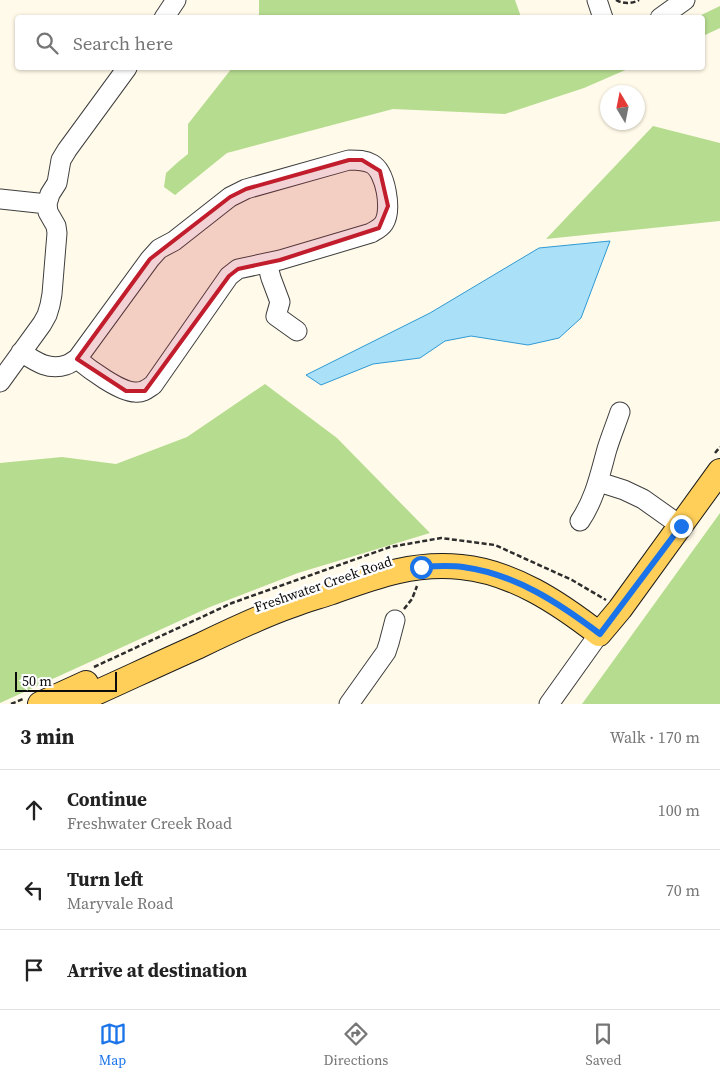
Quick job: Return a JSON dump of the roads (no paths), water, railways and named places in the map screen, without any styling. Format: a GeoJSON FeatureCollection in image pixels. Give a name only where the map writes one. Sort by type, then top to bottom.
{"type":"FeatureCollection","features":[{"type":"Feature","properties":{"kind":"main road"},"geometry":{"type":"LineString","coordinates":[[604,629],[720,471]]}},
{"type":"Feature","properties":{"kind":"main road","name":"Freshwater Creek Road"},"geometry":{"type":"LineString","coordinates":[[40,704],[285,593],[374,563],[422,554],[466,553],[509,563],[546,580],[604,629]]}},
{"type":"Feature","properties":{"kind":"main road","name":"Freshwater Creek Road"},"geometry":{"type":"LineString","coordinates":[[71,704],[252,621],[381,574],[421,567],[463,567],[508,578],[604,629]]}},
{"type":"Feature","properties":{"kind":"street"},"geometry":{"type":"LineString","coordinates":[[166,15],[176,0]]}},
{"type":"Feature","properties":{"kind":"street"},"geometry":{"type":"LineString","coordinates":[[597,0],[603,15]]}},
{"type":"Feature","properties":{"kind":"street"},"geometry":{"type":"LineString","coordinates":[[664,15],[685,0]]}},
{"type":"Feature","properties":{"kind":"street"},"geometry":{"type":"LineString","coordinates":[[0,382],[42,324],[50,306],[57,233],[56,226],[49,216],[47,204],[56,183],[64,155],[126,70]]}},
{"type":"Feature","properties":{"kind":"street"},"geometry":{"type":"LineString","coordinates":[[21,352],[44,366],[66,366],[77,360],[159,249],[174,241],[230,197],[246,189],[349,160],[362,160],[374,164],[380,171],[384,181],[388,206],[387,215],[379,228],[371,233],[267,263],[238,268],[229,276],[153,385],[145,391],[126,391],[77,360]]}},
{"type":"Feature","properties":{"kind":"street"},"geometry":{"type":"LineString","coordinates":[[0,199],[47,204]]}},
{"type":"Feature","properties":{"kind":"street"},"geometry":{"type":"LineString","coordinates":[[267,263],[280,302],[276,316],[297,332]]}},
{"type":"Feature","properties":{"kind":"street"},"geometry":{"type":"LineString","coordinates":[[580,521],[587,511],[599,482],[620,412]]}},
{"type":"Feature","properties":{"kind":"street"},"geometry":{"type":"LineString","coordinates":[[599,482],[624,490],[643,499],[681,526]]}},
{"type":"Feature","properties":{"kind":"street"},"geometry":{"type":"LineString","coordinates":[[349,704],[386,652],[395,620]]}},
{"type":"Feature","properties":{"kind":"street"},"geometry":{"type":"LineString","coordinates":[[549,704],[604,629]]}},
{"type":"Feature","properties":{"kind":"water"},"geometry":{"type":"Polygon","coordinates":[[[610,241],[581,318],[559,338],[528,345],[471,336],[445,341],[420,358],[373,364],[321,385],[306,375],[430,313],[539,248],[610,241]]]}}]}
